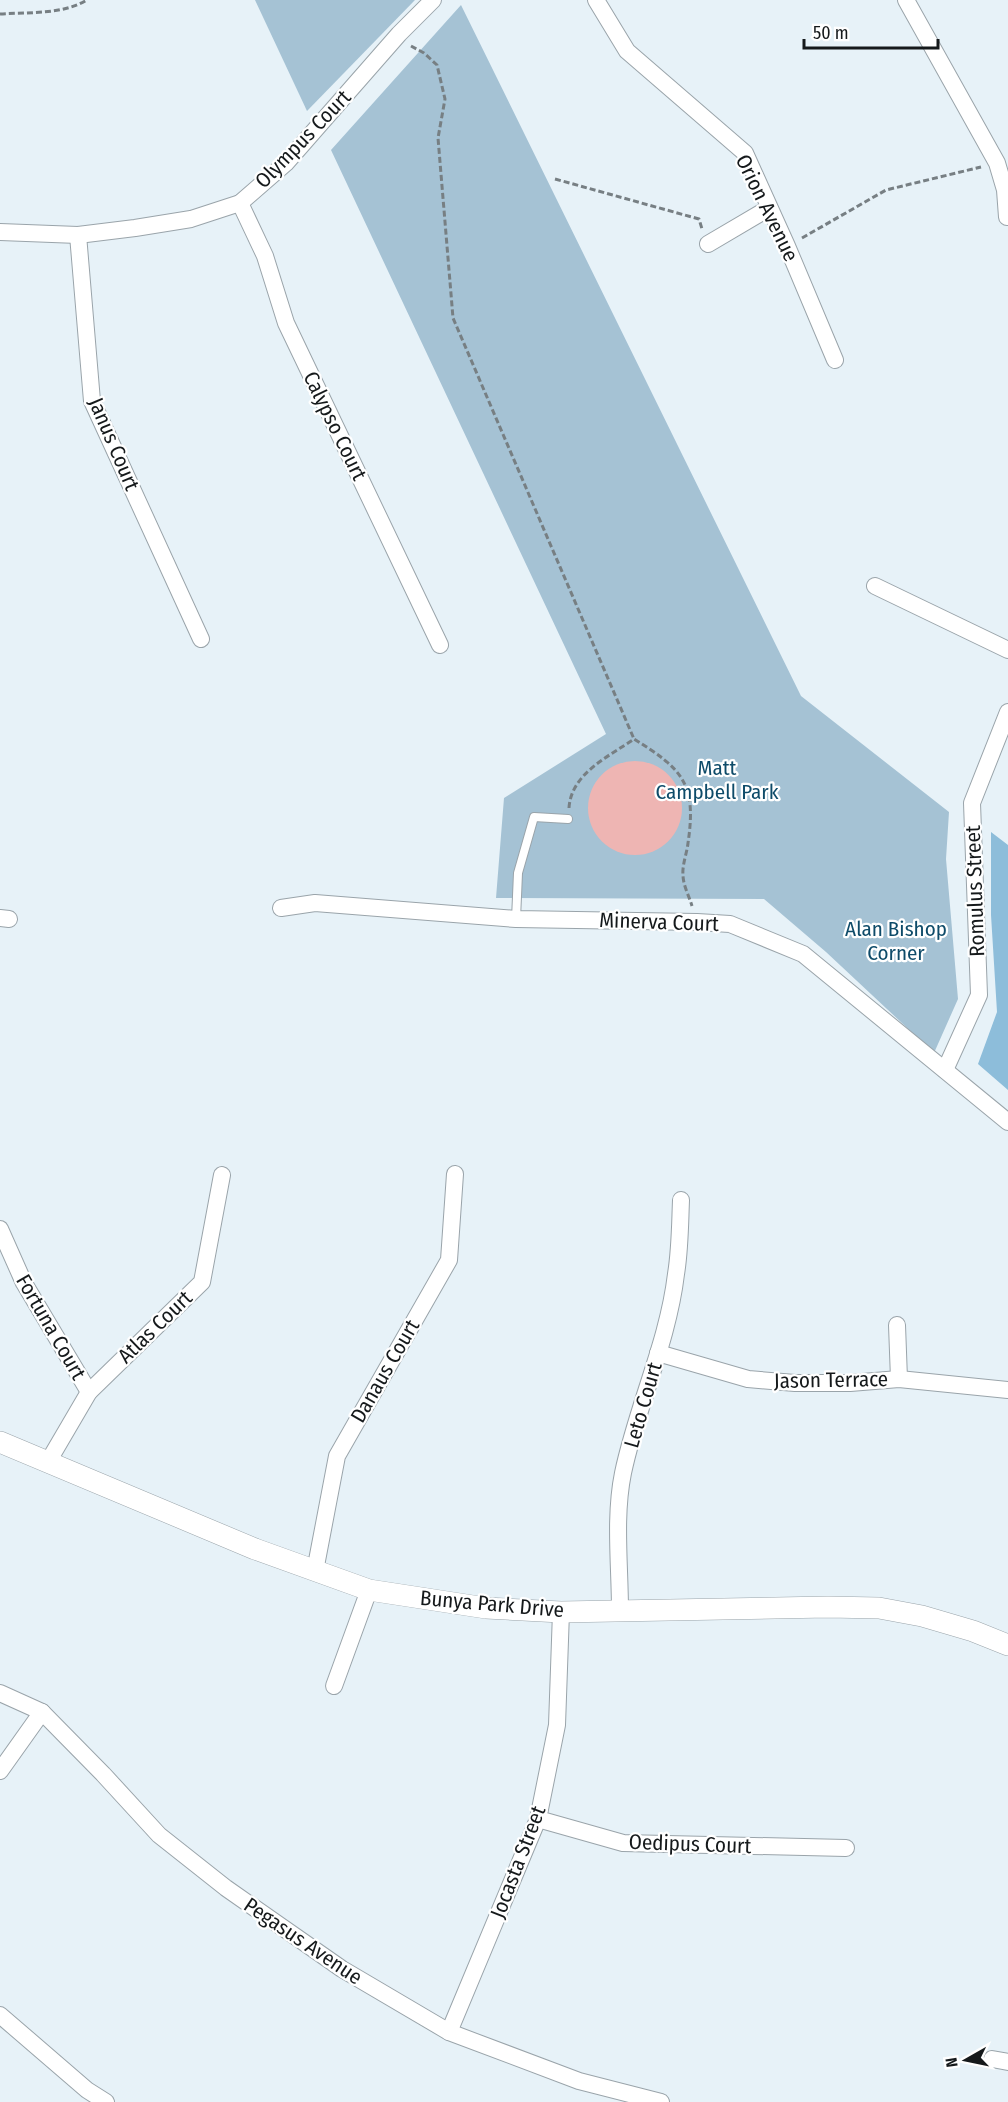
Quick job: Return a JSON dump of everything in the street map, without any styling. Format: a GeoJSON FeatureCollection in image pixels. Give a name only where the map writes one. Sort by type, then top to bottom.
{"type":"FeatureCollection","features":[{"type":"Feature","properties":{"kind":"street","name":"Olympus Court"},"geometry":{"type":"LineString","coordinates":[[0,232],[78,235],[191,219],[240,203],[286,163],[399,34],[433,0]]}},
{"type":"Feature","properties":{"kind":"street","name":"Orion Avenue"},"geometry":{"type":"LineString","coordinates":[[596,0],[627,51],[745,153],[787,246],[834,360]]}},
{"type":"Feature","properties":{"kind":"street"},"geometry":{"type":"LineString","coordinates":[[906,0],[996,163],[1005,190],[1007,217]]}},
{"type":"Feature","properties":{"kind":"street","name":"Calypso Court"},"geometry":{"type":"LineString","coordinates":[[240,203],[264,256],[291,333],[440,645]]}},
{"type":"Feature","properties":{"kind":"street"},"geometry":{"type":"LineString","coordinates":[[708,244],[769,208]]}},
{"type":"Feature","properties":{"kind":"street","name":"Janus Court"},"geometry":{"type":"LineString","coordinates":[[78,235],[92,401],[201,639]]}},
{"type":"Feature","properties":{"kind":"street"},"geometry":{"type":"LineString","coordinates":[[875,586],[1008,650]]}},
{"type":"Feature","properties":{"kind":"street","name":"Romulus Street"},"geometry":{"type":"LineString","coordinates":[[945,1070],[979,995],[972,803],[1008,712]]}},
{"type":"Feature","properties":{"kind":"street","name":"Minerva Court"},"geometry":{"type":"LineString","coordinates":[[281,908],[315,903],[516,919],[730,924],[803,954],[1008,1122]]}},
{"type":"Feature","properties":{"kind":"street","name":"Danaus Court"},"geometry":{"type":"LineString","coordinates":[[315,1571],[337,1456],[449,1260],[456,1174]]}},
{"type":"Feature","properties":{"kind":"street","name":"Atlas Court"},"geometry":{"type":"LineString","coordinates":[[48,1462],[89,1392],[202,1282],[222,1175]]}},
{"type":"Feature","properties":{"kind":"street","name":"Leto Court"},"geometry":{"type":"LineString","coordinates":[[620,1611],[619,1511],[623,1475],[638,1414],[658,1353],[676,1274],[681,1200]]}},
{"type":"Feature","properties":{"kind":"street","name":"Fortuna Court"},"geometry":{"type":"LineString","coordinates":[[0,1229],[24,1283],[89,1392]]}},
{"type":"Feature","properties":{"kind":"street"},"geometry":{"type":"LineString","coordinates":[[897,1325],[898,1379]]}},
{"type":"Feature","properties":{"kind":"street","name":"Jason Terrace"},"geometry":{"type":"LineString","coordinates":[[658,1353],[748,1379],[795,1383],[850,1383],[898,1379],[1008,1390]]}},
{"type":"Feature","properties":{"kind":"street","name":"Bunya Park Drive"},"geometry":{"type":"LineString","coordinates":[[0,1442],[255,1550],[369,1590],[486,1608],[561,1612],[828,1606],[879,1608],[922,1616],[973,1631],[1008,1646]]}},
{"type":"Feature","properties":{"kind":"street"},"geometry":{"type":"LineString","coordinates":[[334,1686],[369,1590]]}},
{"type":"Feature","properties":{"kind":"street","name":"Jocasta Street"},"geometry":{"type":"LineString","coordinates":[[449,2032],[538,1820],[557,1725],[561,1612]]}},
{"type":"Feature","properties":{"kind":"street","name":"Pegasus Avenue"},"geometry":{"type":"LineString","coordinates":[[0,1693],[42,1712],[104,1774],[159,1835],[217,1882],[342,1969],[449,2032],[579,2082],[661,2102]]}},
{"type":"Feature","properties":{"kind":"street"},"geometry":{"type":"LineString","coordinates":[[0,1771],[42,1712]]}},
{"type":"Feature","properties":{"kind":"street","name":"Oedipus Court"},"geometry":{"type":"LineString","coordinates":[[538,1820],[623,1843],[846,1848]]}},
{"type":"Feature","properties":{"kind":"street"},"geometry":{"type":"LineString","coordinates":[[0,2015],[82,2096],[106,2102]]}},
{"type":"Feature","properties":{"kind":"lane"},"geometry":{"type":"LineString","coordinates":[[516,919],[518,873],[534,817],[568,819]]}},
{"type":"Feature","properties":{"kind":"path"},"geometry":{"type":"LineString","coordinates":[[0,14],[56,11],[79,5],[87,0]]}},
{"type":"Feature","properties":{"kind":"path"},"geometry":{"type":"LineString","coordinates":[[399,34],[410,46],[424,53],[437,65],[445,99],[438,138],[453,318],[634,739],[663,757],[678,770],[688,788],[691,813],[689,841],[682,874],[697,922]]}},
{"type":"Feature","properties":{"kind":"path"},"geometry":{"type":"LineString","coordinates":[[787,246],[886,190],[996,163]]}},
{"type":"Feature","properties":{"kind":"path"},"geometry":{"type":"LineString","coordinates":[[555,178],[699,219],[708,244]]}},
{"type":"Feature","properties":{"kind":"path"},"geometry":{"type":"LineString","coordinates":[[568,819],[569,798],[586,772],[634,739]]}},
{"type":"Feature","properties":{"kind":"green space"},"geometry":{"type":"Polygon","coordinates":[[[255,0],[415,0],[307,111],[255,0]]]}},
{"type":"Feature","properties":{"kind":"green space","name":"Matt Campbell Park"},"geometry":{"type":"Polygon","coordinates":[[[461,5],[801,696],[949,812],[946,859],[958,999],[934,1053],[826,952],[764,899],[496,898],[504,798],[606,734],[331,150],[461,5]]]}},
{"type":"Feature","properties":{"kind":"shaded area"},"geometry":{"type":"Polygon","coordinates":[[[991,832],[1008,845],[1008,1090],[978,1064],[997,1012],[991,915],[991,832]]]}},
{"type":"Feature","properties":{"kind":"building"},"geometry":{"type":"Polygon","coordinates":[[[635,761],[653,764],[668,775],[679,790],[682,808],[679,826],[668,841],[653,852],[635,855],[617,852],[602,841],[591,826],[588,808],[591,790],[602,775],[617,764],[635,761]]]}},
{"type":"Feature","properties":{"kind":"park label","name":"Alan Bishop Corner"},"geometry":{"type":"Point","coordinates":[896,941]}}]}
